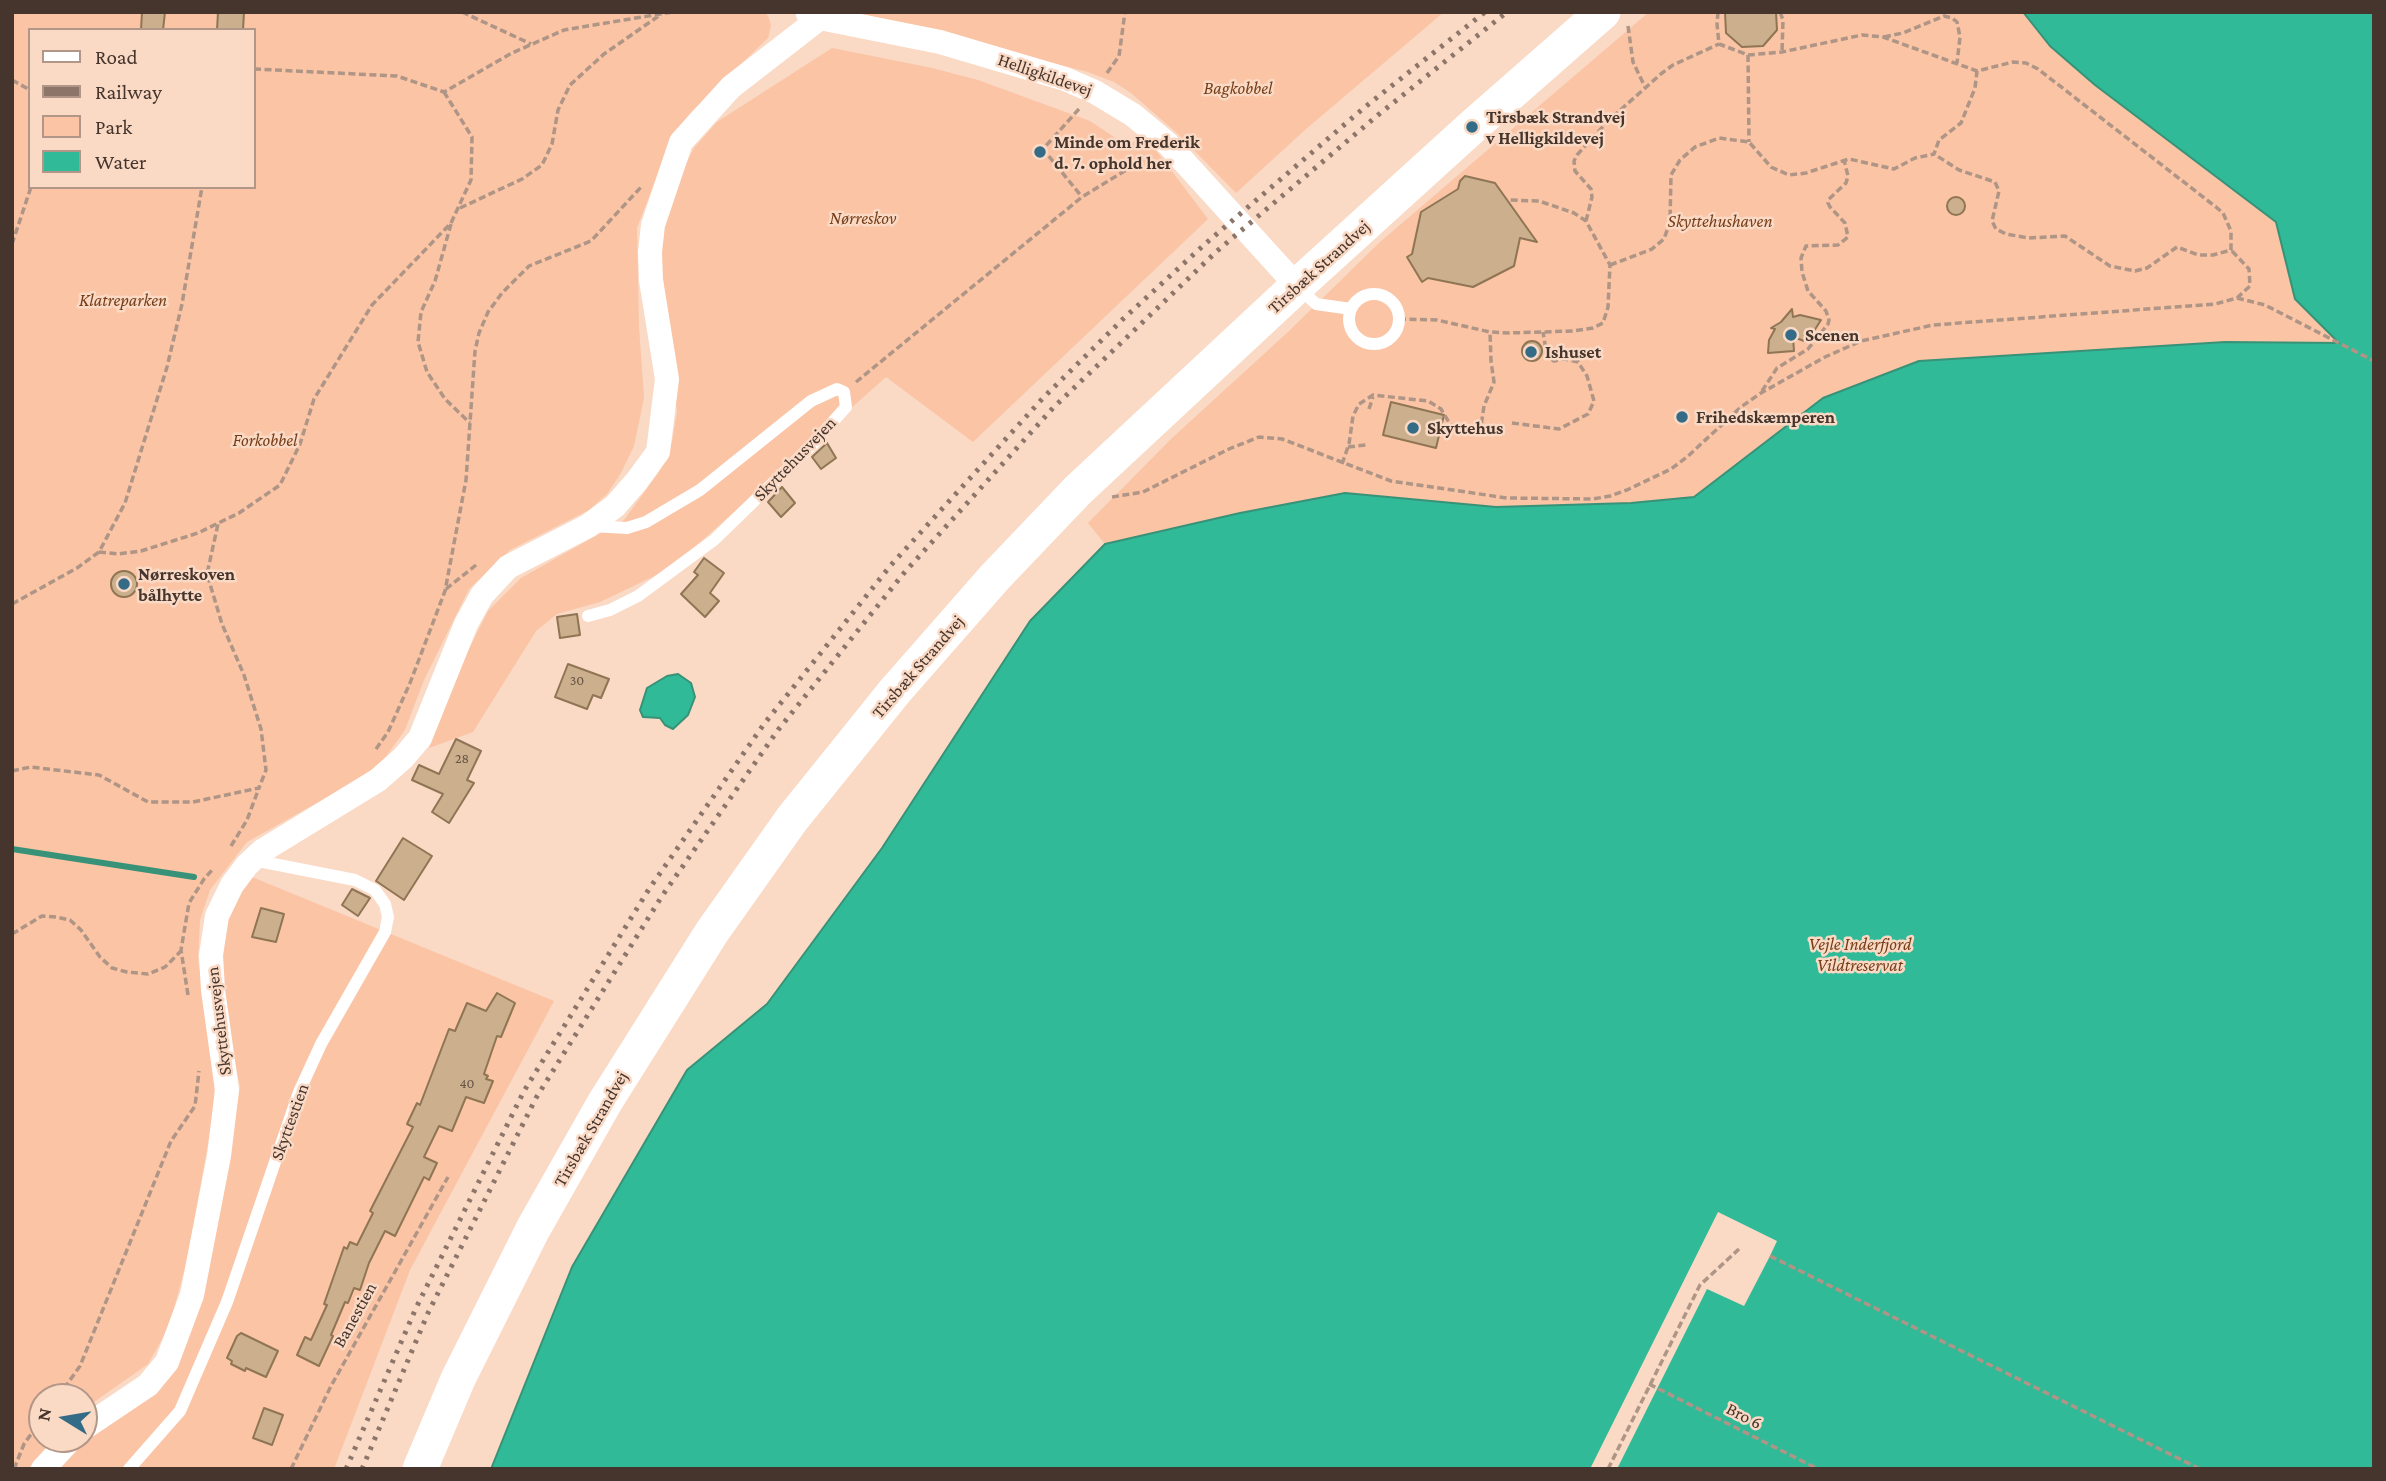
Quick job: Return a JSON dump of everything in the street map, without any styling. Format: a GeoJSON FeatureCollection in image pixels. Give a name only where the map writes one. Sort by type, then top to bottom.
{"type":"FeatureCollection","features":[{"type":"Feature","properties":{"kind":"street","name":"Helligkildevej"},"geometry":{"type":"LineString","coordinates":[[816,14],[940,42],[1065,79],[1095,92],[1133,114],[1168,144],[1289,277]]}},
{"type":"Feature","properties":{"kind":"street","name":"Skyttehusvejen"},"geometry":{"type":"LineString","coordinates":[[98,1419],[148,1385],[167,1362],[192,1295],[219,1156],[228,1090],[213,990],[212,955],[217,916],[232,885],[262,851],[378,780],[403,758],[420,738],[466,624],[482,595],[508,567],[588,526],[615,506],[658,452],[667,379],[651,280],[650,252],[653,225],[666,183],[681,142],[731,86],[816,14]]}},
{"type":"Feature","properties":{"kind":"street","name":"Tirsbæk Strandvej"},"geometry":{"type":"LineString","coordinates":[[419,1469],[458,1379],[533,1229],[605,1102],[712,932],[792,820],[895,691],[995,578],[1078,490],[1289,277],[1472,127],[1615,18]]}},
{"type":"Feature","properties":{"kind":"street"},"geometry":{"type":"LineString","coordinates":[[43,1469],[58,1453]]}},
{"type":"Feature","properties":{"kind":"lane"},"geometry":{"type":"LineString","coordinates":[[1289,277],[1316,304],[1351,309]]}},
{"type":"Feature","properties":{"kind":"lane"},"geometry":{"type":"LineString","coordinates":[[1377,294],[1384,296],[1395,306],[1399,319],[1390,338],[1375,344],[1367,343],[1353,333],[1349,317],[1351,309],[1361,297],[1377,294]]}},
{"type":"Feature","properties":{"kind":"lane","name":"Skyttehusvejen"},"geometry":{"type":"LineString","coordinates":[[588,526],[627,528],[646,522],[700,490],[811,401],[837,389],[844,392],[845,407],[813,444],[714,540],[638,596],[610,610],[588,616]]}},
{"type":"Feature","properties":{"kind":"lane","name":"Skyttestien"},"geometry":{"type":"LineString","coordinates":[[129,1469],[180,1411],[226,1302],[299,1092],[321,1044],[385,932],[388,917],[385,904],[375,890],[355,880],[253,860]]}},
{"type":"Feature","properties":{"kind":"path"},"geometry":{"type":"LineString","coordinates":[[462,12],[531,44]]}},
{"type":"Feature","properties":{"kind":"path"},"geometry":{"type":"LineString","coordinates":[[444,92],[512,53],[564,30],[672,12]]}},
{"type":"Feature","properties":{"kind":"path"},"geometry":{"type":"LineString","coordinates":[[1083,197],[1043,149],[1095,92],[1119,55],[1125,12]]}},
{"type":"Feature","properties":{"kind":"path"},"geometry":{"type":"LineString","coordinates":[[1718,12],[1718,44]]}},
{"type":"Feature","properties":{"kind":"path"},"geometry":{"type":"LineString","coordinates":[[1780,12],[1783,20],[1782,52]]}},
{"type":"Feature","properties":{"kind":"path"},"geometry":{"type":"LineString","coordinates":[[458,209],[522,179],[542,165],[552,144],[558,110],[570,85],[604,54],[660,14]]}},
{"type":"Feature","properties":{"kind":"path"},"geometry":{"type":"LineString","coordinates":[[1883,37],[1903,33],[1944,16],[1952,18],[1957,22],[1960,37],[1957,63]]}},
{"type":"Feature","properties":{"kind":"path"},"geometry":{"type":"LineString","coordinates":[[1615,18],[1645,87]]}},
{"type":"Feature","properties":{"kind":"path"},"geometry":{"type":"LineString","coordinates":[[1078,490],[1109,497],[1143,492],[1259,437],[1282,439],[1391,481],[1507,498],[1593,499],[1627,490],[1671,469],[1688,457],[1741,407],[1761,393],[1825,357],[1861,341],[1933,326],[2215,304],[2237,298],[2250,286],[2251,277],[2244,261],[2231,250],[2231,231],[2227,220],[2216,206],[2038,69],[2026,63],[2013,62],[1977,71],[1883,37],[1862,35],[1782,52],[1748,55],[1718,44]]}},
{"type":"Feature","properties":{"kind":"path"},"geometry":{"type":"LineString","coordinates":[[1586,221],[1592,197],[1591,189],[1575,171],[1577,155],[1608,121],[1645,87],[1673,65],[1718,44]]}},
{"type":"Feature","properties":{"kind":"path"},"geometry":{"type":"LineString","coordinates":[[1748,55],[1749,142],[1771,167],[1789,175],[1806,173],[1844,159],[1895,169],[1915,158],[1934,154],[1959,170],[1994,182],[1999,191],[1992,221],[1996,229],[2006,234],[2029,238],[2065,236],[2110,266],[2134,271],[2147,268],[2176,247],[2198,255],[2213,255],[2231,250]]}},
{"type":"Feature","properties":{"kind":"path"},"geometry":{"type":"LineString","coordinates":[[256,69],[397,76],[444,92],[472,137],[471,180],[451,223],[435,281],[421,312],[418,342],[427,373],[445,399],[470,423]]}},
{"type":"Feature","properties":{"kind":"path"},"geometry":{"type":"LineString","coordinates":[[1934,154],[1939,140],[1956,128],[1965,117],[1975,88],[1977,71]]}},
{"type":"Feature","properties":{"kind":"path"},"geometry":{"type":"LineString","coordinates":[[12,80],[28,89]]}},
{"type":"Feature","properties":{"kind":"path"},"geometry":{"type":"LineString","coordinates":[[1610,265],[1652,249],[1664,239],[1670,222],[1671,175],[1687,152],[1719,138],[1749,142]]}},
{"type":"Feature","properties":{"kind":"path"},"geometry":{"type":"LineString","coordinates":[[844,392],[1083,197],[1168,144]]}},
{"type":"Feature","properties":{"kind":"path"},"geometry":{"type":"LineString","coordinates":[[1761,393],[1777,369],[1808,349],[1828,324],[1826,311],[1808,291],[1801,258],[1806,246],[1838,245],[1848,237],[1845,223],[1829,203],[1829,199],[1846,183],[1848,176],[1844,159]]}},
{"type":"Feature","properties":{"kind":"path"},"geometry":{"type":"LineString","coordinates":[[375,751],[388,732],[410,683],[445,591],[464,491],[479,333],[488,312],[502,293],[529,266],[591,241],[641,187],[666,183]]}},
{"type":"Feature","properties":{"kind":"path"},"geometry":{"type":"LineString","coordinates":[[12,244],[30,189]]}},
{"type":"Feature","properties":{"kind":"path"},"geometry":{"type":"LineString","coordinates":[[12,604],[77,568],[99,552],[125,503],[167,368],[182,304],[202,189]]}},
{"type":"Feature","properties":{"kind":"path"},"geometry":{"type":"LineString","coordinates":[[1399,319],[1437,320],[1490,332],[1586,330],[1603,323],[1608,307],[1610,265],[1586,221],[1574,213],[1539,201],[1507,200]]}},
{"type":"Feature","properties":{"kind":"path"},"geometry":{"type":"LineString","coordinates":[[99,552],[117,554],[141,551],[198,533],[239,513],[280,485],[300,444],[314,399],[372,305],[451,223]]}},
{"type":"Feature","properties":{"kind":"path"},"geometry":{"type":"LineString","coordinates":[[2237,298],[2265,305],[2374,361]]}},
{"type":"Feature","properties":{"kind":"path"},"geometry":{"type":"LineString","coordinates":[[1342,464],[1353,416],[1359,404],[1373,395],[1428,401],[1441,409],[1450,424],[1468,434],[1479,433],[1484,406],[1494,382],[1490,332]]}},
{"type":"Feature","properties":{"kind":"path"},"geometry":{"type":"LineString","coordinates":[[1512,424],[1559,429],[1588,414],[1594,401],[1587,376],[1577,362],[1564,359],[1554,361],[1547,356],[1543,332]]}},
{"type":"Feature","properties":{"kind":"path"},"geometry":{"type":"LineString","coordinates":[[1369,409],[1373,395]]}},
{"type":"Feature","properties":{"kind":"path"},"geometry":{"type":"LineString","coordinates":[[1348,447],[1366,445]]}},
{"type":"Feature","properties":{"kind":"path"},"geometry":{"type":"LineString","coordinates":[[218,524],[207,573],[222,624],[244,675],[261,729],[267,770],[247,820],[229,849]]}},
{"type":"Feature","properties":{"kind":"path"},"geometry":{"type":"LineString","coordinates":[[12,771],[31,767],[99,775],[148,802],[192,802],[259,788]]}},
{"type":"Feature","properties":{"kind":"path"},"geometry":{"type":"LineString","coordinates":[[190,1002],[181,950],[189,903],[204,879],[223,859]]}},
{"type":"Feature","properties":{"kind":"path"},"geometry":{"type":"LineString","coordinates":[[12,934],[42,916],[70,920],[112,968],[148,974],[165,967],[181,950]]}},
{"type":"Feature","properties":{"kind":"path"},"geometry":{"type":"LineString","coordinates":[[68,1383],[80,1366],[171,1141],[195,1106],[201,1061]]}},
{"type":"Feature","properties":{"kind":"path","name":"Banestien"},"geometry":{"type":"LineString","coordinates":[[291,1469],[331,1386],[448,1177]]}},
{"type":"Feature","properties":{"kind":"path"},"geometry":{"type":"LineString","coordinates":[[1608,1469],[1699,1285],[1740,1249]]}},
{"type":"Feature","properties":{"kind":"path"},"geometry":{"type":"LineString","coordinates":[[1770,1256],[2200,1469]]}},
{"type":"Feature","properties":{"kind":"path","name":"Bro 6"},"geometry":{"type":"LineString","coordinates":[[1649,1384],[1818,1469]]}},
{"type":"Feature","properties":{"kind":"path"},"geometry":{"type":"LineString","coordinates":[[14,1469],[28,1438]]}},
{"type":"Feature","properties":{"kind":"green space","name":"Forkobbel"},"geometry":{"type":"Polygon","coordinates":[[[12,12],[765,12],[771,26],[768,38],[691,112],[673,134],[637,228],[644,398],[634,446],[621,473],[607,494],[589,510],[510,550],[469,589],[424,680],[405,730],[382,762],[363,777],[247,842],[210,890],[200,920],[198,959],[213,1059],[215,1105],[187,1260],[169,1327],[148,1364],[98,1399],[98,1383],[28,1383],[28,1453],[42,1453],[28,1469],[12,1469],[12,12]]]}},
{"type":"Feature","properties":{"kind":"green space","name":"Bagkobbel"},"geometry":{"type":"Polygon","coordinates":[[[854,12],[1444,12],[1306,129],[1236,193],[1178,134],[1131,93],[1114,82],[1088,72],[854,12]]]}},
{"type":"Feature","properties":{"kind":"green space","name":"Vejle Inderfjord Vildtreservat"},"geometry":{"type":"Polygon","coordinates":[[[1649,12],[2023,12],[2038,31],[2374,12],[2340,343],[2264,343],[2374,1469],[504,1469],[1614,504],[1240,513],[1105,544],[1088,523],[1171,439],[1288,332],[1380,242],[1649,12]],[[2092,82],[2272,219],[2268,207],[2092,82]]]}},
{"type":"Feature","properties":{"kind":"green space","name":"Nørreskov"},"geometry":{"type":"Polygon","coordinates":[[[832,48],[978,80],[1090,121],[1129,147],[1142,132],[1208,219],[973,442],[886,377],[671,568],[600,602],[557,614],[536,631],[473,732],[429,748],[466,655],[488,611],[521,578],[624,520],[659,472],[672,442],[677,412],[660,257],[667,202],[694,148],[717,122],[832,48]]]}},
{"type":"Feature","properties":{"kind":"green space"},"geometry":{"type":"Polygon","coordinates":[[[247,875],[554,1001],[410,1270],[334,1469],[55,1469],[73,1453],[98,1453],[98,1431],[158,1389],[212,1253],[240,1087],[217,975],[227,917],[247,875]]]}},
{"type":"Feature","properties":{"kind":"water","name":"Vejle Inderfjord Vildtreservat"},"geometry":{"type":"Polygon","coordinates":[[[2023,12],[2374,12],[2374,1469],[491,1469],[572,1267],[687,1070],[767,1004],[882,848],[1030,621],[1105,544],[1240,513],[1345,493],[1496,507],[1631,503],[1694,497],[1823,398],[1919,361],[2225,342],[2339,343],[2295,299],[2276,222],[2095,85],[2050,46],[2023,12]]]}},
{"type":"Feature","properties":{"kind":"water"},"geometry":{"type":"Polygon","coordinates":[[[678,674],[691,683],[695,697],[688,715],[673,729],[665,725],[660,718],[643,717],[640,710],[647,688],[667,676],[678,674]]]}},
{"type":"Feature","properties":{"kind":"pier"},"geometry":{"type":"Polygon","coordinates":[[[1718,1212],[1777,1241],[1770,1256],[1744,1306],[1707,1289],[1617,1469],[1590,1469],[1718,1212]]]}},
{"type":"Feature","properties":{"kind":"building"},"geometry":{"type":"Polygon","coordinates":[[[142,12],[165,12],[163,28],[141,28],[142,12]]]}},
{"type":"Feature","properties":{"kind":"building"},"geometry":{"type":"Polygon","coordinates":[[[218,12],[244,12],[243,28],[217,28],[218,12]]]}},
{"type":"Feature","properties":{"kind":"building"},"geometry":{"type":"Polygon","coordinates":[[[1725,12],[1776,12],[1777,30],[1763,46],[1742,47],[1726,33],[1725,12]]]}},
{"type":"Feature","properties":{"kind":"building"},"geometry":{"type":"Polygon","coordinates":[[[1465,176],[1495,183],[1537,242],[1520,238],[1514,266],[1473,287],[1428,278],[1422,282],[1407,257],[1412,254],[1421,212],[1458,189],[1465,176]]]}},
{"type":"Feature","properties":{"kind":"building"},"geometry":{"type":"Polygon","coordinates":[[[1952,197],[1960,197],[1965,206],[1963,213],[1952,215],[1947,210],[1947,202],[1952,197]]]}},
{"type":"Feature","properties":{"kind":"building","name":"Scenen"},"geometry":{"type":"Polygon","coordinates":[[[1792,309],[1793,317],[1800,315],[1821,320],[1807,342],[1793,337],[1794,351],[1768,353],[1769,340],[1775,329],[1771,328],[1781,322],[1792,309]]]}},
{"type":"Feature","properties":{"kind":"building"},"geometry":{"type":"Polygon","coordinates":[[[1528,341],[1536,341],[1542,351],[1536,361],[1528,361],[1522,355],[1522,347],[1528,341]]]}},
{"type":"Feature","properties":{"kind":"building","name":"Skyttehus"},"geometry":{"type":"Polygon","coordinates":[[[1391,402],[1444,415],[1436,448],[1383,435],[1391,402]]]}},
{"type":"Feature","properties":{"kind":"building"},"geometry":{"type":"Polygon","coordinates":[[[827,443],[836,458],[821,469],[812,457],[827,443]]]}},
{"type":"Feature","properties":{"kind":"building"},"geometry":{"type":"Polygon","coordinates":[[[782,487],[795,503],[781,517],[768,502],[782,487]]]}},
{"type":"Feature","properties":{"kind":"building"},"geometry":{"type":"Polygon","coordinates":[[[704,558],[724,573],[710,593],[719,601],[705,617],[681,594],[698,575],[694,572],[704,558]]]}},
{"type":"Feature","properties":{"kind":"building","name":"Nørreskoven bålhytte"},"geometry":{"type":"Polygon","coordinates":[[[124,571],[133,575],[137,584],[133,593],[124,597],[115,593],[111,584],[115,575],[124,571]]]}},
{"type":"Feature","properties":{"kind":"building"},"geometry":{"type":"Polygon","coordinates":[[[577,614],[580,635],[560,638],[557,617],[577,614]]]}},
{"type":"Feature","properties":{"kind":"building"},"geometry":{"type":"Polygon","coordinates":[[[568,664],[609,679],[601,698],[593,695],[587,709],[555,697],[568,664]]]}},
{"type":"Feature","properties":{"kind":"building"},"geometry":{"type":"Polygon","coordinates":[[[456,739],[481,751],[467,780],[474,783],[449,823],[432,812],[443,794],[412,780],[419,765],[439,774],[456,739]]]}},
{"type":"Feature","properties":{"kind":"building"},"geometry":{"type":"Polygon","coordinates":[[[403,838],[432,856],[404,900],[376,881],[403,838]]]}},
{"type":"Feature","properties":{"kind":"building"},"geometry":{"type":"Polygon","coordinates":[[[352,889],[370,898],[358,916],[342,905],[352,889]]]}},
{"type":"Feature","properties":{"kind":"building"},"geometry":{"type":"Polygon","coordinates":[[[261,908],[284,914],[276,942],[252,937],[261,908]]]}},
{"type":"Feature","properties":{"kind":"building"},"geometry":{"type":"Polygon","coordinates":[[[497,993],[515,1003],[501,1037],[497,1036],[484,1074],[488,1076],[486,1079],[493,1081],[484,1103],[466,1097],[452,1131],[439,1126],[424,1157],[437,1163],[429,1180],[424,1177],[395,1236],[385,1231],[369,1263],[360,1290],[354,1288],[348,1303],[345,1302],[319,1366],[297,1355],[305,1337],[311,1340],[327,1305],[324,1304],[344,1247],[347,1249],[350,1242],[357,1245],[373,1213],[370,1211],[413,1127],[407,1124],[417,1103],[420,1105],[449,1029],[455,1031],[467,1003],[486,1011],[497,993]]]}},
{"type":"Feature","properties":{"kind":"building"},"geometry":{"type":"Polygon","coordinates":[[[241,1333],[278,1351],[266,1377],[246,1368],[245,1371],[231,1364],[232,1361],[227,1358],[241,1333]]]}},
{"type":"Feature","properties":{"kind":"building"},"geometry":{"type":"Polygon","coordinates":[[[264,1408],[283,1415],[272,1445],[253,1438],[264,1408]]]}},
{"type":"Feature","properties":{"kind":"waterway"},"geometry":{"type":"LineString","coordinates":[[12,849],[194,877]]}},
{"type":"Feature","properties":{"kind":"railway"},"geometry":{"type":"LineString","coordinates":[[346,1469],[416,1308],[524,1091],[649,889],[764,724],[891,565],[1043,398],[1123,319],[1205,244],[1365,107],[1485,12]]}},
{"type":"Feature","properties":{"kind":"railway"},"geometry":{"type":"LineString","coordinates":[[362,1469],[428,1313],[536,1098],[662,896],[778,730],[904,573],[1053,408],[1217,251],[1378,115],[1507,12]]}},
{"type":"Feature","properties":{"kind":"place","name":"Tirsbæk Strandvej v Helligkildevej"},"geometry":{"type":"Point","coordinates":[1472,127]}},
{"type":"Feature","properties":{"kind":"place","name":"Minde om Frederik d. 7. ophold her"},"geometry":{"type":"Point","coordinates":[1040,152]}},
{"type":"Feature","properties":{"kind":"place","name":"Scenen"},"geometry":{"type":"Point","coordinates":[1791,335]}},
{"type":"Feature","properties":{"kind":"place","name":"Ishuset"},"geometry":{"type":"Point","coordinates":[1531,352]}},
{"type":"Feature","properties":{"kind":"place","name":"Frihedskæmperen"},"geometry":{"type":"Point","coordinates":[1682,417]}},
{"type":"Feature","properties":{"kind":"place","name":"Skyttehus"},"geometry":{"type":"Point","coordinates":[1413,428]}},
{"type":"Feature","properties":{"kind":"place","name":"Nørreskoven bålhytte"},"geometry":{"type":"Point","coordinates":[124,584]}},
{"type":"Feature","properties":{"kind":"park label","name":"Skyttehushaven"},"geometry":{"type":"Point","coordinates":[1720,221]}},
{"type":"Feature","properties":{"kind":"park label","name":"Klatreparken"},"geometry":{"type":"Point","coordinates":[123,300]}}]}
